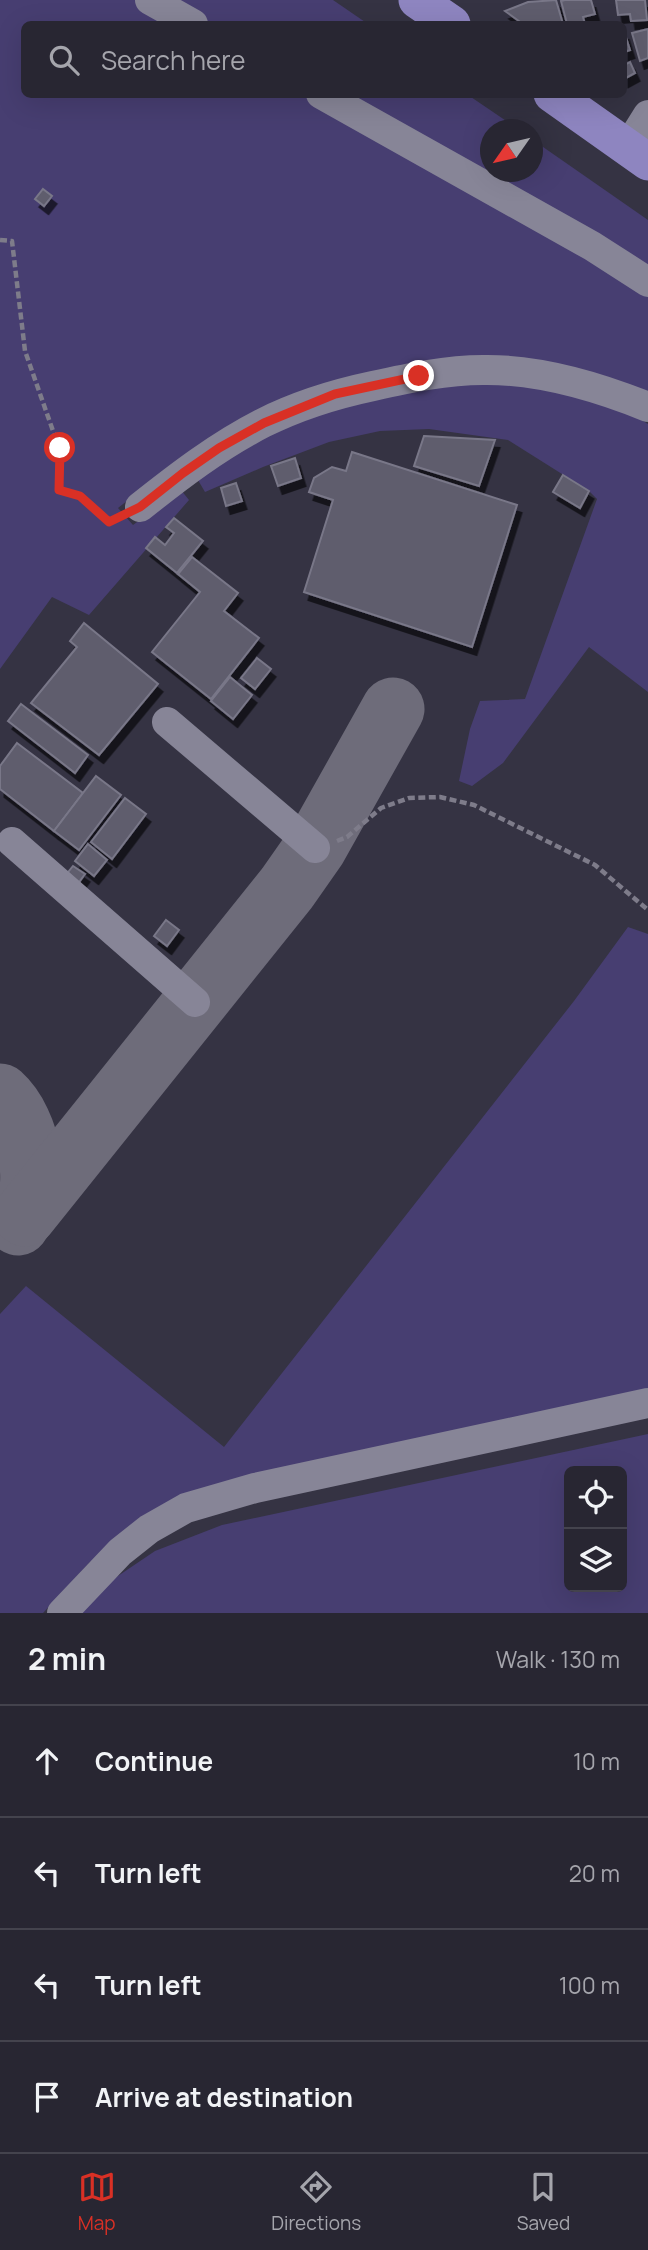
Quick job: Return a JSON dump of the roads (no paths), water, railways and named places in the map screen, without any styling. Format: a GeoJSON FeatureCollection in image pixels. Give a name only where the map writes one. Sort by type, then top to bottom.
{"type":"FeatureCollection","features":[{"type":"Feature","properties":{"kind":"main road"},"geometry":{"type":"LineString","coordinates":[[417,0],[448,21]]}},
{"type":"Feature","properties":{"kind":"main road"},"geometry":{"type":"LineString","coordinates":[[558,98],[638,155]]}},
{"type":"Feature","properties":{"kind":"street"},"geometry":{"type":"LineString","coordinates":[[150,0],[188,21]]}},
{"type":"Feature","properties":{"kind":"street"},"geometry":{"type":"LineString","coordinates":[[328,98],[592,246],[648,282]]}},
{"type":"Feature","properties":{"kind":"street"},"geometry":{"type":"LineString","coordinates":[[638,155],[648,115]]}},
{"type":"Feature","properties":{"kind":"street"},"geometry":{"type":"LineString","coordinates":[[140,507],[219,448],[264,423],[335,394],[419,376],[484,370],[550,376],[620,395],[648,407]]}},
{"type":"Feature","properties":{"kind":"street"},"geometry":{"type":"LineString","coordinates":[[167,722],[315,848]]}},
{"type":"Feature","properties":{"kind":"street"},"geometry":{"type":"LineString","coordinates":[[12,842],[195,1003]]}},
{"type":"Feature","properties":{"kind":"street"},"geometry":{"type":"LineString","coordinates":[[62,1613],[120,1552],[149,1528],[186,1508],[255,1488],[648,1404]]}}]}
